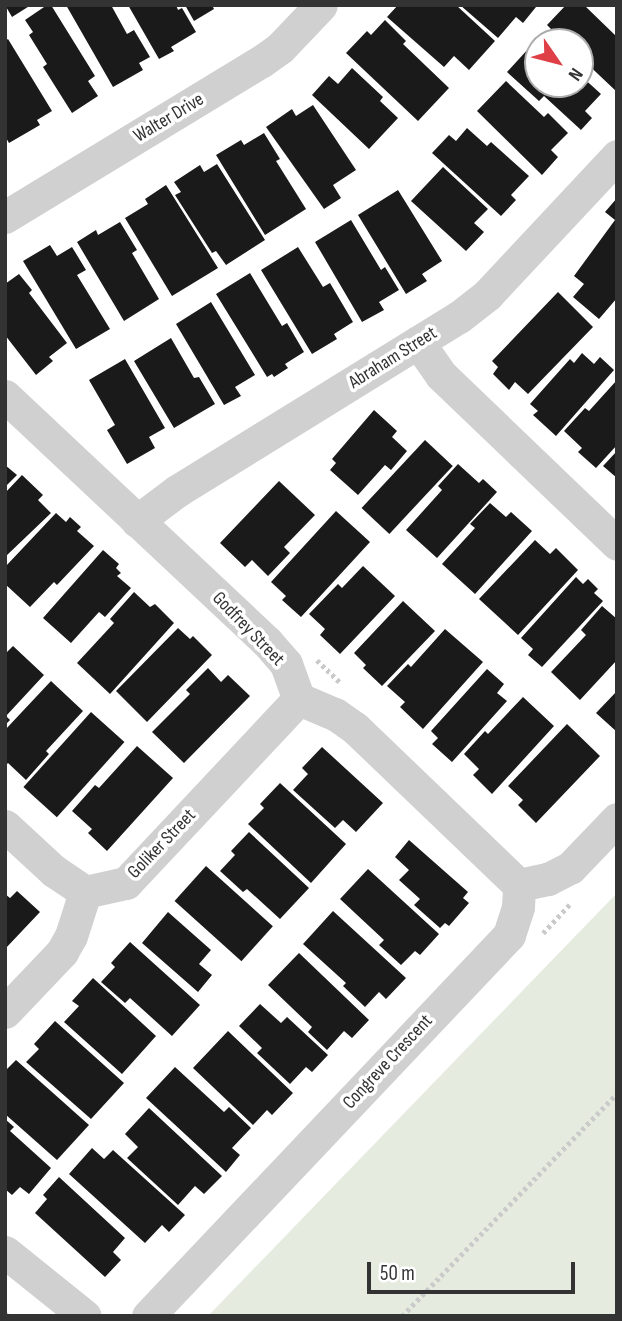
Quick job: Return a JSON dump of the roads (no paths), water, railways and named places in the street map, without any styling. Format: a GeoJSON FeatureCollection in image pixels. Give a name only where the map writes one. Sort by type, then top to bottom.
{"type":"FeatureCollection","features":[{"type":"Feature","properties":{"kind":"street","name":"Walter Drive"},"geometry":{"type":"LineString","coordinates":[[5,217],[262,61],[280,48],[321,5]]}},
{"type":"Feature","properties":{"kind":"street","name":"Abraham Street"},"geometry":{"type":"LineString","coordinates":[[138,521],[175,492],[458,317],[488,293],[617,156]]}},
{"type":"Feature","properties":{"kind":"street"},"geometry":{"type":"LineString","coordinates":[[418,342],[441,375],[617,544]]}},
{"type":"Feature","properties":{"kind":"street","name":"Godfrey Street"},"geometry":{"type":"LineString","coordinates":[[5,396],[267,642],[286,664],[299,699]]}},
{"type":"Feature","properties":{"kind":"street"},"geometry":{"type":"LineString","coordinates":[[299,699],[335,714],[355,728],[519,885],[548,879],[570,868],[617,819]]}},
{"type":"Feature","properties":{"kind":"street","name":"Goliker Street"},"geometry":{"type":"LineString","coordinates":[[85,892],[126,883],[299,699]]}},
{"type":"Feature","properties":{"kind":"street"},"geometry":{"type":"LineString","coordinates":[[5,826],[54,871],[85,892],[71,936],[62,952],[5,1012]]}},
{"type":"Feature","properties":{"kind":"street","name":"Congreve Crescent"},"geometry":{"type":"LineString","coordinates":[[148,1316],[509,935],[517,907],[519,885]]}},
{"type":"Feature","properties":{"kind":"street"},"geometry":{"type":"LineString","coordinates":[[5,1252],[85,1316]]}}]}
